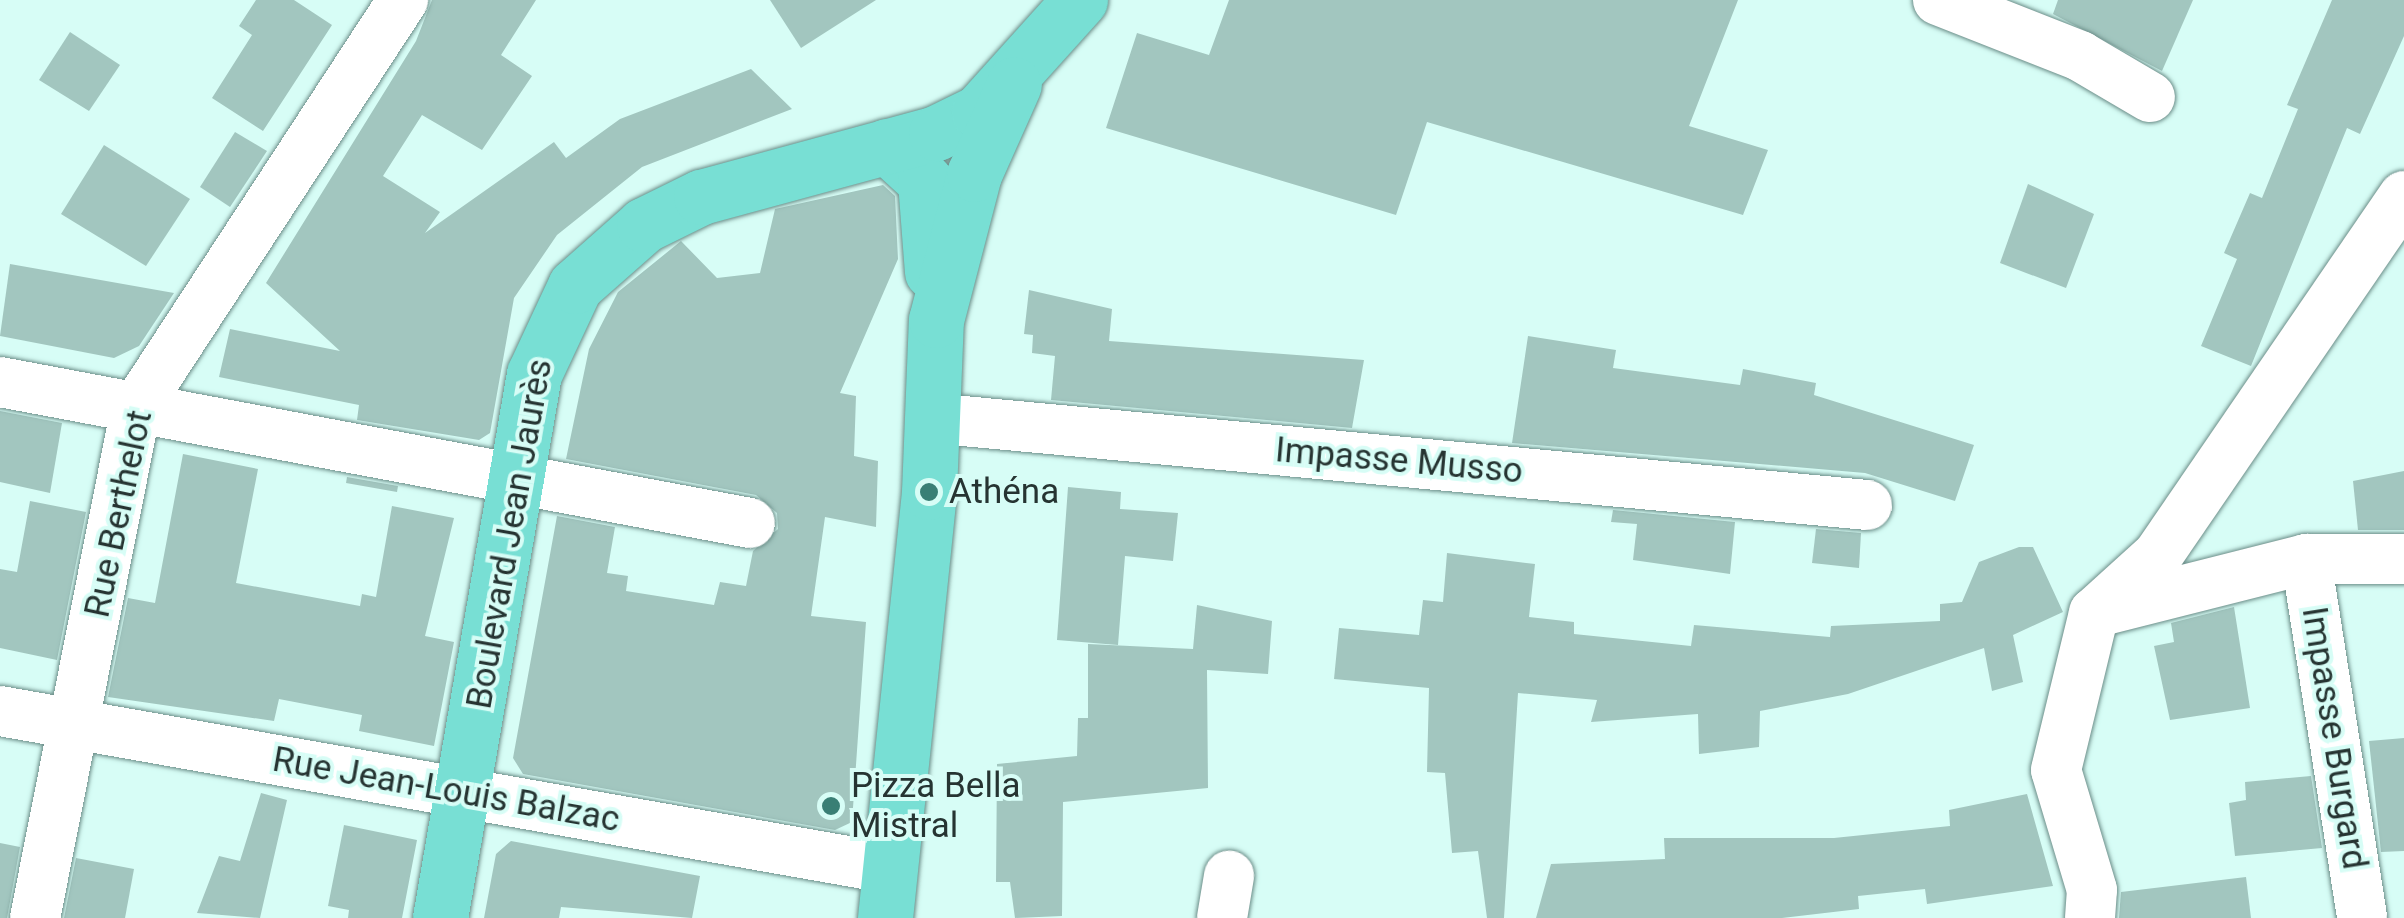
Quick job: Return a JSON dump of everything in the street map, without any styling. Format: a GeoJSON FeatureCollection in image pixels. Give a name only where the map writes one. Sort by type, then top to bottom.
{"type":"FeatureCollection","features":[{"type":"Feature","properties":{"kind":"main road"},"geometry":{"type":"LineString","coordinates":[[936,320],[974,174],[1014,84],[1080,0]]}},
{"type":"Feature","properties":{"kind":"main road","name":"Boulevard Jean Jaurès"},"geometry":{"type":"LineString","coordinates":[[440,918],[515,474],[552,320],[606,252],[701,197],[936,133],[1014,84]]}},
{"type":"Feature","properties":{"kind":"main road"},"geometry":{"type":"LineString","coordinates":[[887,146],[925,180],[936,320],[931,418],[888,894]]}},
{"type":"Feature","properties":{"kind":"street","name":"Rue Berthelot"},"geometry":{"type":"LineString","coordinates":[[35,918],[136,408],[402,0]]}},
{"type":"Feature","properties":{"kind":"street"},"geometry":{"type":"LineString","coordinates":[[1938,0],[2080,56],[2150,98]]}},
{"type":"Feature","properties":{"kind":"street"},"geometry":{"type":"LineString","coordinates":[[2090,918],[2092,890],[2056,770],[2094,613],[2158,555],[2404,196]]}},
{"type":"Feature","properties":{"kind":"street"},"geometry":{"type":"LineString","coordinates":[[0,382],[515,474],[750,522]]}},
{"type":"Feature","properties":{"kind":"street","name":"Impasse Musso"},"geometry":{"type":"LineString","coordinates":[[931,418],[1867,504]]}},
{"type":"Feature","properties":{"kind":"street","name":"Impasse Burgard"},"geometry":{"type":"LineString","coordinates":[[2306,559],[2362,918]]}},
{"type":"Feature","properties":{"kind":"street","name":"Impasse Burgard"},"geometry":{"type":"LineString","coordinates":[[2094,613],[2306,559],[2404,559]]}},
{"type":"Feature","properties":{"kind":"street","name":"Rue Jean-Louis Balzac"},"geometry":{"type":"LineString","coordinates":[[0,710],[464,793],[888,894]]}},
{"type":"Feature","properties":{"kind":"building"},"geometry":{"type":"Polygon","coordinates":[[[256,0],[294,0],[332,25],[263,131],[212,98],[252,35],[239,26],[256,0]]]}},
{"type":"Feature","properties":{"kind":"building"},"geometry":{"type":"Polygon","coordinates":[[[432,0],[536,0],[501,55],[532,76],[482,150],[422,115],[383,176],[440,212],[425,233],[554,142],[566,158],[620,119],[751,69],[792,109],[642,167],[557,235],[514,298],[490,433],[479,440],[357,420],[359,405],[219,377],[230,329],[340,351],[266,283],[416,41],[432,0]]]}},
{"type":"Feature","properties":{"kind":"building"},"geometry":{"type":"Polygon","coordinates":[[[770,0],[876,0],[801,48],[770,0]]]}},
{"type":"Feature","properties":{"kind":"building"},"geometry":{"type":"Polygon","coordinates":[[[1229,0],[1738,0],[1689,126],[1768,150],[1743,215],[1427,122],[1396,215],[1106,128],[1137,33],[1209,55],[1229,0]]]}},
{"type":"Feature","properties":{"kind":"building"},"geometry":{"type":"Polygon","coordinates":[[[2058,0],[2193,0],[2162,71],[2053,14],[2058,0]]]}},
{"type":"Feature","properties":{"kind":"building"},"geometry":{"type":"Polygon","coordinates":[[[2332,0],[2404,0],[2404,36],[2360,134],[2347,128],[2251,366],[2201,346],[2237,259],[2224,253],[2250,193],[2262,198],[2298,109],[2287,105],[2332,0]]]}},
{"type":"Feature","properties":{"kind":"building"},"geometry":{"type":"Polygon","coordinates":[[[70,32],[120,65],[89,111],[39,80],[70,32]]]}},
{"type":"Feature","properties":{"kind":"building"},"geometry":{"type":"Polygon","coordinates":[[[235,132],[267,151],[230,207],[200,187],[235,132]]]}},
{"type":"Feature","properties":{"kind":"building"},"geometry":{"type":"Polygon","coordinates":[[[104,145],[190,199],[146,266],[61,214],[104,145]]]}},
{"type":"Feature","properties":{"kind":"building"},"geometry":{"type":"Polygon","coordinates":[[[2028,184],[2094,214],[2066,288],[2000,263],[2028,184]]]}},
{"type":"Feature","properties":{"kind":"building"},"geometry":{"type":"Polygon","coordinates":[[[883,185],[895,196],[898,259],[840,393],[856,396],[854,456],[878,461],[876,527],[825,517],[811,616],[866,622],[852,822],[835,830],[523,774],[513,758],[557,516],[615,527],[607,573],[628,576],[626,591],[714,605],[720,582],[746,586],[753,551],[778,529],[777,513],[756,495],[566,459],[589,349],[618,292],[681,241],[717,278],[760,273],[775,209],[883,185]]]}},
{"type":"Feature","properties":{"kind":"building"},"geometry":{"type":"Polygon","coordinates":[[[10,264],[174,293],[139,346],[114,358],[0,336],[10,264]]]}},
{"type":"Feature","properties":{"kind":"building"},"geometry":{"type":"Polygon","coordinates":[[[1029,290],[1112,309],[1109,341],[1364,360],[1352,428],[1051,400],[1055,356],[1032,353],[1033,335],[1024,334],[1029,290]]]}},
{"type":"Feature","properties":{"kind":"building"},"geometry":{"type":"Polygon","coordinates":[[[1528,336],[1616,350],[1613,368],[1740,385],[1743,369],[1816,383],[1814,395],[1974,445],[1955,501],[1865,473],[1512,443],[1528,336]]]}},
{"type":"Feature","properties":{"kind":"building"},"geometry":{"type":"Polygon","coordinates":[[[0,411],[62,423],[50,493],[0,482],[0,411]]]}},
{"type":"Feature","properties":{"kind":"building"},"geometry":{"type":"Polygon","coordinates":[[[183,454],[258,469],[236,583],[360,606],[362,594],[376,597],[392,506],[454,518],[425,636],[454,642],[434,746],[359,731],[362,715],[279,699],[274,721],[108,697],[128,598],[155,603],[183,454]]]}},
{"type":"Feature","properties":{"kind":"building"},"geometry":{"type":"Polygon","coordinates":[[[2404,471],[2404,530],[2358,530],[2353,481],[2404,471]]]}},
{"type":"Feature","properties":{"kind":"building"},"geometry":{"type":"Polygon","coordinates":[[[347,477],[398,486],[397,492],[346,483],[347,477]]]}},
{"type":"Feature","properties":{"kind":"building"},"geometry":{"type":"Polygon","coordinates":[[[1068,487],[1121,492],[1120,509],[1178,513],[1173,561],[1125,556],[1118,645],[1057,640],[1068,487]]]}},
{"type":"Feature","properties":{"kind":"building"},"geometry":{"type":"Polygon","coordinates":[[[30,501],[86,512],[57,660],[0,648],[0,569],[17,572],[30,501]]]}},
{"type":"Feature","properties":{"kind":"building"},"geometry":{"type":"Polygon","coordinates":[[[1613,510],[1735,522],[1730,574],[1633,560],[1637,524],[1611,522],[1613,510]]]}},
{"type":"Feature","properties":{"kind":"building"},"geometry":{"type":"Polygon","coordinates":[[[1816,529],[1861,533],[1859,568],[1812,563],[1816,529]]]}},
{"type":"Feature","properties":{"kind":"building"},"geometry":{"type":"Polygon","coordinates":[[[2019,547],[2033,547],[2063,612],[2013,635],[2023,682],[1992,691],[1984,648],[1848,694],[1760,711],[1759,747],[1699,754],[1698,714],[1591,722],[1597,700],[1518,693],[1504,918],[1487,918],[1478,851],[1452,853],[1445,773],[1427,772],[1429,688],[1334,679],[1339,628],[1419,635],[1423,600],[1443,602],[1447,553],[1535,564],[1529,617],[1574,622],[1574,634],[1691,646],[1694,625],[1830,637],[1831,626],[1940,621],[1940,604],[1962,602],[1979,562],[2019,547]]]}},
{"type":"Feature","properties":{"kind":"building"},"geometry":{"type":"Polygon","coordinates":[[[1197,605],[1272,621],[1268,674],[1207,670],[1208,788],[1063,802],[1062,916],[1015,918],[1010,882],[996,882],[997,764],[1077,756],[1078,718],[1088,718],[1088,644],[1193,649],[1197,605]]]}},
{"type":"Feature","properties":{"kind":"building"},"geometry":{"type":"Polygon","coordinates":[[[2234,607],[2250,708],[2170,720],[2154,646],[2174,642],[2171,623],[2234,607]]]}},
{"type":"Feature","properties":{"kind":"building"},"geometry":{"type":"Polygon","coordinates":[[[2404,738],[2404,851],[2381,852],[2369,741],[2404,738]]]}},
{"type":"Feature","properties":{"kind":"building"},"geometry":{"type":"Polygon","coordinates":[[[2311,776],[2322,848],[2235,856],[2229,803],[2246,800],[2245,782],[2311,776]]]}},
{"type":"Feature","properties":{"kind":"building"},"geometry":{"type":"Polygon","coordinates":[[[261,793],[287,800],[260,918],[197,913],[219,856],[240,861],[261,793]]]}},
{"type":"Feature","properties":{"kind":"building"},"geometry":{"type":"Polygon","coordinates":[[[2027,794],[2053,886],[1927,904],[1925,889],[1858,896],[1859,909],[1782,918],[1536,918],[1551,864],[1665,859],[1664,838],[1834,838],[1950,826],[1949,810],[2027,794]]]}},
{"type":"Feature","properties":{"kind":"building"},"geometry":{"type":"Polygon","coordinates":[[[344,825],[417,840],[402,918],[348,918],[349,910],[328,906],[344,825]]]}},
{"type":"Feature","properties":{"kind":"building"},"geometry":{"type":"Polygon","coordinates":[[[511,841],[700,876],[692,918],[561,907],[559,918],[484,918],[496,854],[511,841]]]}},
{"type":"Feature","properties":{"kind":"building"},"geometry":{"type":"Polygon","coordinates":[[[0,843],[20,847],[7,918],[0,918],[0,843]]]}},
{"type":"Feature","properties":{"kind":"building"},"geometry":{"type":"Polygon","coordinates":[[[76,858],[134,869],[125,918],[64,918],[76,858]]]}},
{"type":"Feature","properties":{"kind":"building"},"geometry":{"type":"Polygon","coordinates":[[[2246,877],[2251,918],[2119,918],[2121,892],[2246,877]]]}},
{"type":"Feature","properties":{"kind":"place","name":"Athéna"},"geometry":{"type":"Point","coordinates":[929,492]}},
{"type":"Feature","properties":{"kind":"place","name":"Pizza Bella Mistral"},"geometry":{"type":"Point","coordinates":[831,806]}}]}
